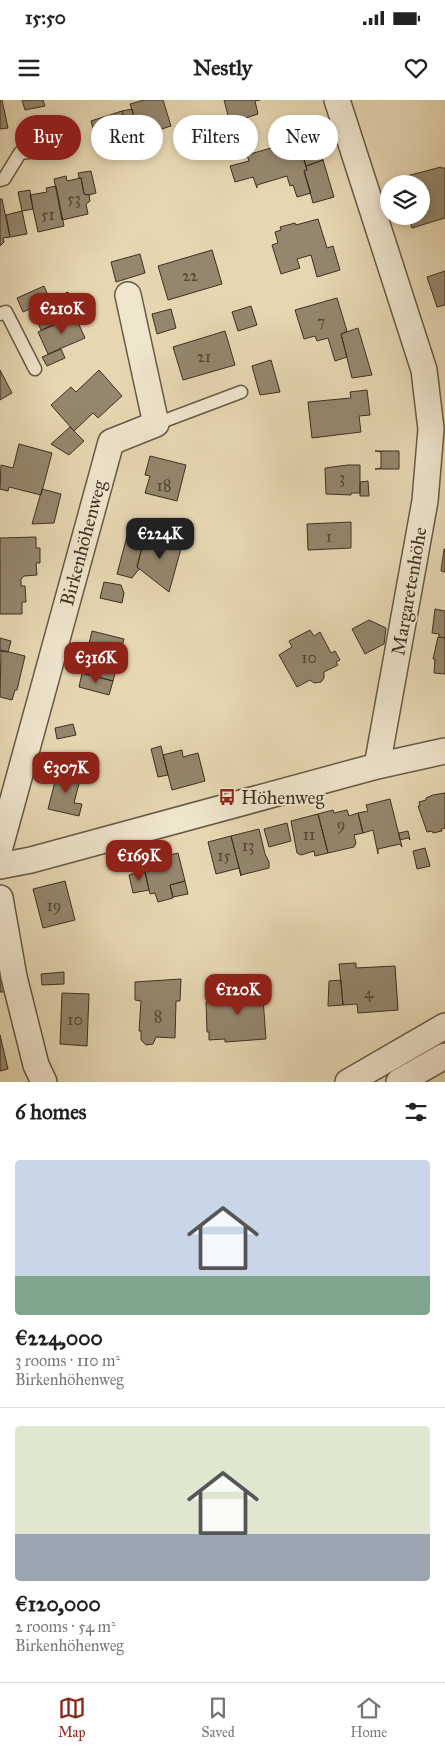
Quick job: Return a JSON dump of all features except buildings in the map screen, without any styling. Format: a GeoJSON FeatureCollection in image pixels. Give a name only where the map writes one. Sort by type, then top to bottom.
{"type":"FeatureCollection","features":[{"type":"Feature","properties":{"kind":"street","name":"Margaretenhöhe"},"geometry":{"type":"LineString","coordinates":[[337,100],[424,370],[431,429],[425,501],[377,766]]}},
{"type":"Feature","properties":{"kind":"street"},"geometry":{"type":"LineString","coordinates":[[128,294],[156,424]]}},
{"type":"Feature","properties":{"kind":"street","name":"Birkenhöhenweg"},"geometry":{"type":"LineString","coordinates":[[0,848],[111,442],[156,424]]}},
{"type":"Feature","properties":{"kind":"street"},"geometry":{"type":"LineString","coordinates":[[0,866],[31,860],[377,766],[445,751]]}},
{"type":"Feature","properties":{"kind":"street"},"geometry":{"type":"LineString","coordinates":[[0,898],[18,994],[36,1065],[44,1082]]}},
{"type":"Feature","properties":{"kind":"street"},"geometry":{"type":"LineString","coordinates":[[348,1082],[445,1026]]}},
{"type":"Feature","properties":{"kind":"street"},"geometry":{"type":"LineString","coordinates":[[399,1082],[445,1056]]}},
{"type":"Feature","properties":{"kind":"lane"},"geometry":{"type":"LineString","coordinates":[[0,180],[4,179],[16,160]]}},
{"type":"Feature","properties":{"kind":"lane"},"geometry":{"type":"LineString","coordinates":[[0,314],[6,312],[35,369]]}},
{"type":"Feature","properties":{"kind":"lane"},"geometry":{"type":"LineString","coordinates":[[156,424],[241,392]]}},
{"type":"Feature","properties":{"kind":"place","name":"Höhenweg"},"geometry":{"type":"Point","coordinates":[227,797]}}]}
